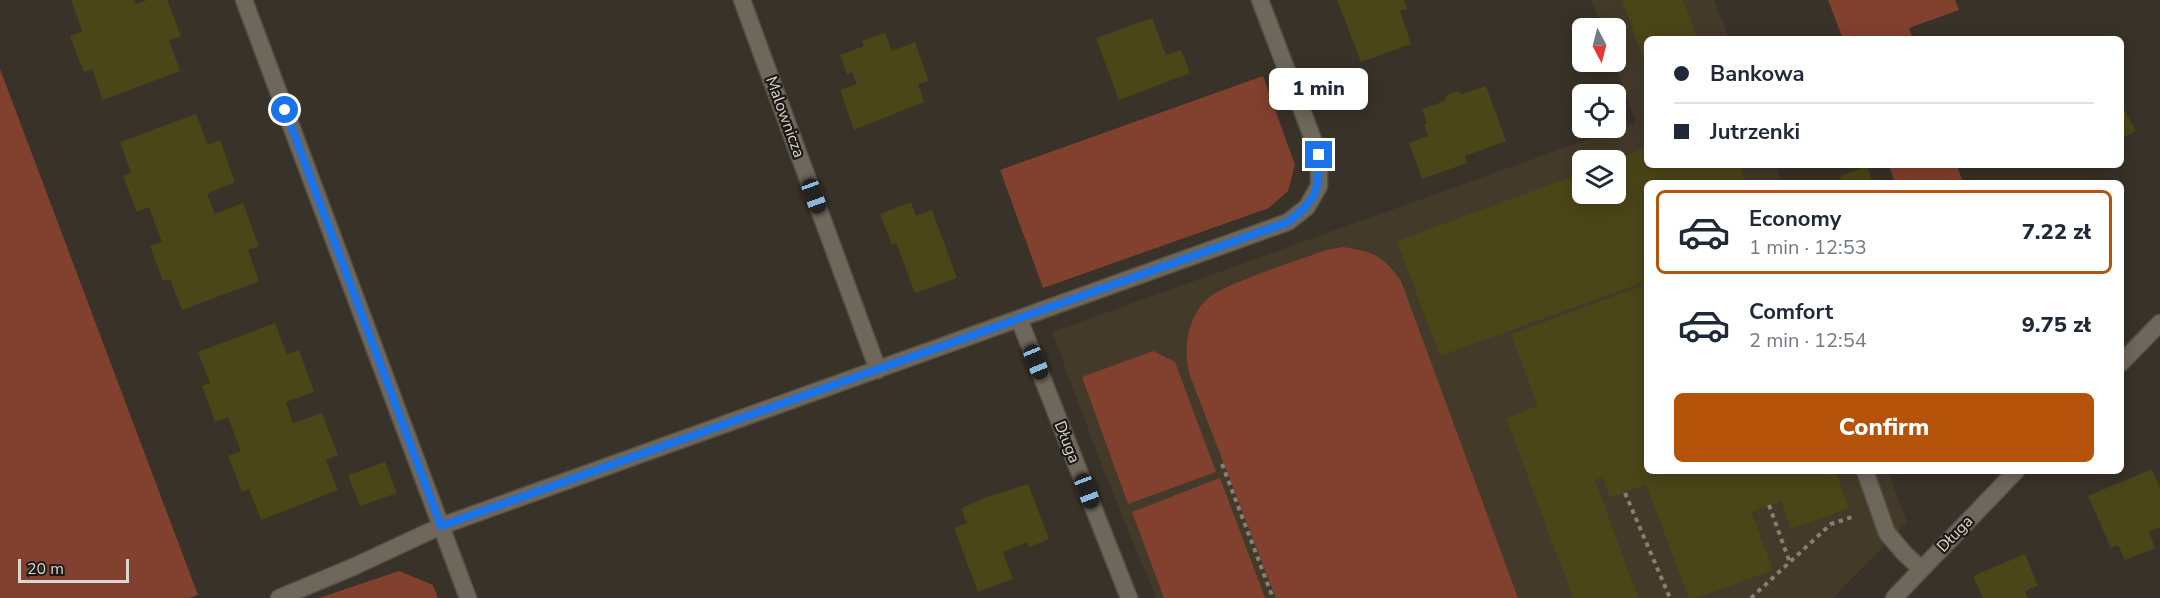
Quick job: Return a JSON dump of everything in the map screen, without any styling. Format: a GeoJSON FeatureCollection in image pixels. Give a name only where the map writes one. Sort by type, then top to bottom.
{"type":"FeatureCollection","features":[{"type":"Feature","properties":{"kind":"street"},"geometry":{"type":"LineString","coordinates":[[244,0],[468,598]]}},
{"type":"Feature","properties":{"kind":"street","name":"Malownicza"},"geometry":{"type":"LineString","coordinates":[[742,0],[879,370]]}},
{"type":"Feature","properties":{"kind":"street"},"geometry":{"type":"LineString","coordinates":[[279,598],[354,567],[441,526],[1288,222],[1307,207],[1319,186],[1319,155],[1260,0]]}},
{"type":"Feature","properties":{"kind":"street","name":"Długa"},"geometry":{"type":"LineString","coordinates":[[1019,319],[1129,598]]}},
{"type":"Feature","properties":{"kind":"street"},"geometry":{"type":"LineString","coordinates":[[2124,360],[2160,323]]}},
{"type":"Feature","properties":{"kind":"street"},"geometry":{"type":"LineString","coordinates":[[1866,474],[1887,533],[1904,554],[1921,569]]}},
{"type":"Feature","properties":{"kind":"street","name":"Długa"},"geometry":{"type":"LineString","coordinates":[[1894,598],[2013,474]]}},
{"type":"Feature","properties":{"kind":"path"},"geometry":{"type":"LineString","coordinates":[[1222,464],[1273,598]]}},
{"type":"Feature","properties":{"kind":"path"},"geometry":{"type":"LineString","coordinates":[[1625,493],[1670,598]]}},
{"type":"Feature","properties":{"kind":"path"},"geometry":{"type":"LineString","coordinates":[[1769,505],[1790,562]]}},
{"type":"Feature","properties":{"kind":"path"},"geometry":{"type":"LineString","coordinates":[[1751,598],[1832,524],[1878,508]]}},
{"type":"Feature","properties":{"kind":"shaded area"},"geometry":{"type":"Polygon","coordinates":[[[1591,0],[1714,0],[1728,36],[1644,36],[1644,168],[1776,168],[1781,180],[1644,180],[1644,474],[1889,474],[1907,522],[1833,598],[1156,598],[1100,461],[1052,332],[1592,138],[1626,138],[1626,126],[1636,122],[1626,95],[1626,84],[1622,84],[1618,72],[1626,72],[1626,18],[1598,18],[1591,0]]]}},
{"type":"Feature","properties":{"kind":"shaded area"},"geometry":{"type":"Polygon","coordinates":[[[1828,0],[1955,0],[1959,10],[1909,28],[1912,36],[1842,36],[1828,0]]]}},
{"type":"Feature","properties":{"kind":"shaded area"},"geometry":{"type":"Polygon","coordinates":[[[0,69],[198,595],[189,598],[0,598],[0,69]]]}},
{"type":"Feature","properties":{"kind":"shaded area"},"geometry":{"type":"Polygon","coordinates":[[[1263,76],[1295,165],[1288,191],[1269,208],[1043,288],[1000,170],[1263,76]]]}},
{"type":"Feature","properties":{"kind":"shaded area"},"geometry":{"type":"Polygon","coordinates":[[[1890,168],[1958,168],[1962,180],[1894,180],[1890,168]]]}},
{"type":"Feature","properties":{"kind":"shaded area"},"geometry":{"type":"Polygon","coordinates":[[[1342,247],[1361,250],[1383,260],[1401,281],[1518,598],[1276,598],[1190,376],[1187,357],[1188,337],[1198,310],[1212,295],[1261,273],[1326,250],[1342,247]]]}},
{"type":"Feature","properties":{"kind":"shaded area"},"geometry":{"type":"Polygon","coordinates":[[[1153,351],[1175,362],[1216,472],[1128,504],[1082,377],[1153,351]]]}},
{"type":"Feature","properties":{"kind":"shaded area"},"geometry":{"type":"Polygon","coordinates":[[[1220,478],[1265,598],[1164,598],[1132,512],[1220,478]]]}},
{"type":"Feature","properties":{"kind":"shaded area"},"geometry":{"type":"Polygon","coordinates":[[[399,571],[433,585],[438,598],[319,598],[399,571]]]}},
{"type":"Feature","properties":{"kind":"building"},"geometry":{"type":"Polygon","coordinates":[[[71,0],[134,0],[136,4],[147,0],[167,0],[181,36],[169,40],[180,71],[103,100],[92,69],[84,72],[70,36],[82,31],[71,0]]]}},
{"type":"Feature","properties":{"kind":"building"},"geometry":{"type":"Polygon","coordinates":[[[1337,0],[1404,0],[1407,9],[1400,11],[1411,44],[1361,62],[1337,0]]]}},
{"type":"Feature","properties":{"kind":"building"},"geometry":{"type":"Polygon","coordinates":[[[1622,0],[1683,0],[1696,36],[1644,36],[1644,60],[1622,0]]]}},
{"type":"Feature","properties":{"kind":"building"},"geometry":{"type":"Polygon","coordinates":[[[1152,18],[1166,55],[1181,50],[1190,73],[1119,100],[1096,38],[1152,18]]]}},
{"type":"Feature","properties":{"kind":"building"},"geometry":{"type":"Polygon","coordinates":[[[885,33],[892,51],[915,42],[929,81],[918,84],[924,102],[854,130],[840,90],[857,84],[852,72],[847,74],[840,55],[864,46],[862,41],[885,33]]]}},
{"type":"Feature","properties":{"kind":"building"},"geometry":{"type":"Polygon","coordinates":[[[1486,86],[1506,141],[1465,156],[1467,163],[1422,179],[1409,143],[1428,136],[1422,109],[1445,101],[1447,95],[1457,91],[1462,94],[1486,86]]]}},
{"type":"Feature","properties":{"kind":"building"},"geometry":{"type":"Polygon","coordinates":[[[2124,109],[2136,131],[2124,137],[2124,109]]]}},
{"type":"Feature","properties":{"kind":"building"},"geometry":{"type":"Polygon","coordinates":[[[196,114],[208,145],[220,140],[235,182],[207,194],[215,214],[243,203],[259,246],[248,250],[259,281],[182,310],[170,279],[163,281],[150,246],[162,242],[149,207],[137,212],[123,176],[131,173],[120,142],[196,114]]]}},
{"type":"Feature","properties":{"kind":"building"},"geometry":{"type":"Polygon","coordinates":[[[1644,147],[1644,168],[1741,168],[1745,180],[1644,180],[1644,474],[1836,474],[1849,508],[1791,529],[1781,501],[1751,512],[1773,570],[1696,598],[1689,598],[1646,484],[1610,498],[1603,476],[1595,480],[1638,598],[1573,598],[1506,418],[1538,406],[1511,334],[1642,286],[1641,283],[1440,356],[1397,241],[1572,177],[1572,204],[1626,204],[1626,156],[1644,147]]]}},
{"type":"Feature","properties":{"kind":"building"},"geometry":{"type":"Polygon","coordinates":[[[1868,168],[1872,180],[1842,180],[1840,176],[1868,168]]]}},
{"type":"Feature","properties":{"kind":"building"},"geometry":{"type":"Polygon","coordinates":[[[911,202],[916,216],[932,210],[957,278],[915,293],[896,243],[892,245],[880,214],[911,202]]]}},
{"type":"Feature","properties":{"kind":"building"},"geometry":{"type":"Polygon","coordinates":[[[275,323],[287,354],[299,350],[314,392],[286,402],[293,423],[322,413],[338,455],[326,460],[338,490],[261,520],[249,489],[242,492],[228,456],[241,451],[228,417],[215,422],[202,386],[210,383],[198,352],[275,323]]]}},
{"type":"Feature","properties":{"kind":"building"},"geometry":{"type":"Polygon","coordinates":[[[385,462],[397,493],[360,506],[348,475],[385,462]]]}},
{"type":"Feature","properties":{"kind":"building"},"geometry":{"type":"Polygon","coordinates":[[[2152,469],[2160,488],[2160,527],[2149,532],[2155,548],[2125,560],[2118,545],[2111,548],[2088,496],[2152,469]]]}},
{"type":"Feature","properties":{"kind":"building"},"geometry":{"type":"Polygon","coordinates":[[[1028,484],[1049,539],[1029,547],[1027,542],[1003,552],[1013,579],[978,592],[954,528],[967,523],[961,509],[981,499],[1028,484]]]}},
{"type":"Feature","properties":{"kind":"building"},"geometry":{"type":"Polygon","coordinates":[[[2025,554],[2038,586],[2025,591],[2028,598],[1983,598],[1973,576],[2025,554]]]}},
{"type":"Feature","properties":{"kind":"route"},"geometry":{"type":"LineString","coordinates":[[285,110],[441,526],[1288,222],[1307,207],[1319,186],[1319,155]]}}]}
